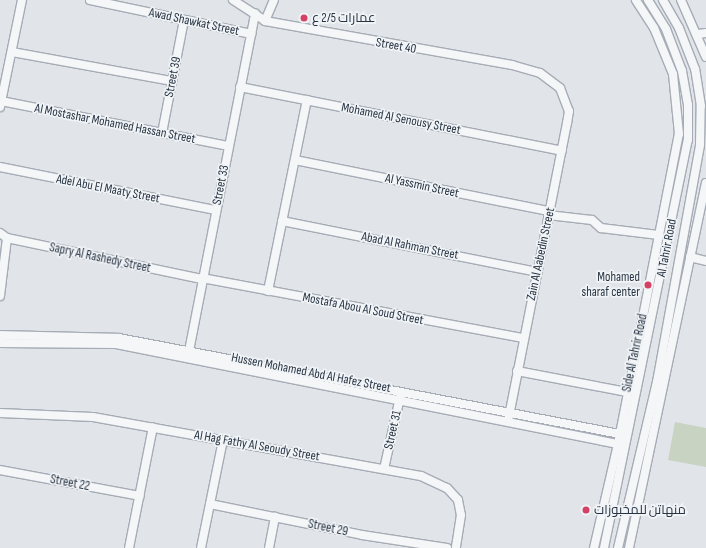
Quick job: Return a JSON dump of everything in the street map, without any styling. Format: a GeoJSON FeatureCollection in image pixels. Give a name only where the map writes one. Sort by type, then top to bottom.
{"type":"FeatureCollection","features":[{"type":"Feature","properties":{"kind":"street"},"geometry":{"type":"LineString","coordinates":[[1,104],[22,0]]}},
{"type":"Feature","properties":{"kind":"street","name":"Awad Shawkat Street"},"geometry":{"type":"LineString","coordinates":[[90,0],[251,34]]}},
{"type":"Feature","properties":{"kind":"street","name":"Street 40"},"geometry":{"type":"LineString","coordinates":[[233,0],[265,21],[512,65],[540,73],[560,88]]}},
{"type":"Feature","properties":{"kind":"street"},"geometry":{"type":"LineString","coordinates":[[265,21],[274,0]]}},
{"type":"Feature","properties":{"kind":"street","name":"Side Al Tahrir Road"},"geometry":{"type":"LineString","coordinates":[[594,548],[618,444],[627,392],[678,142],[679,114],[673,74],[654,28],[636,0]]}},
{"type":"Feature","properties":{"kind":"street","name":"Al Tahrir Road"},"geometry":{"type":"LineString","coordinates":[[604,548],[641,379],[685,159],[689,123],[686,88],[672,41],[648,0]]}},
{"type":"Feature","properties":{"kind":"street","name":"Al Tahrir Road"},"geometry":{"type":"LineString","coordinates":[[618,548],[657,382],[700,145],[702,106],[694,69],[679,28],[664,0]]}},
{"type":"Feature","properties":{"kind":"street"},"geometry":{"type":"LineString","coordinates":[[681,0],[702,33],[706,57]]}},
{"type":"Feature","properties":{"kind":"street","name":"Street 33"},"geometry":{"type":"LineString","coordinates":[[188,353],[255,14]]}},
{"type":"Feature","properties":{"kind":"street","name":"Street 39"},"geometry":{"type":"LineString","coordinates":[[162,133],[184,20]]}},
{"type":"Feature","properties":{"kind":"street"},"geometry":{"type":"LineString","coordinates":[[12,52],[172,81]]}},
{"type":"Feature","properties":{"kind":"street","name":"Mohamed Al Senousy Street"},"geometry":{"type":"LineString","coordinates":[[240,87],[562,151]]}},
{"type":"Feature","properties":{"kind":"street","name":"Zain Al Aabedin Street"},"geometry":{"type":"LineString","coordinates":[[508,416],[569,111],[560,88]]}},
{"type":"Feature","properties":{"kind":"street"},"geometry":{"type":"LineString","coordinates":[[268,291],[307,100]]}},
{"type":"Feature","properties":{"kind":"street","name":"Al Mostashar Mohamed Hassan Street"},"geometry":{"type":"LineString","coordinates":[[1,104],[228,146]]}},
{"type":"Feature","properties":{"kind":"street"},"geometry":{"type":"LineString","coordinates":[[700,145],[706,136]]}},
{"type":"Feature","properties":{"kind":"street"},"geometry":{"type":"LineString","coordinates":[[678,142],[685,159]]}},
{"type":"Feature","properties":{"kind":"street","name":"Al Yassmin Street"},"geometry":{"type":"LineString","coordinates":[[295,160],[549,213],[592,220],[601,228],[659,235]]}},
{"type":"Feature","properties":{"kind":"street","name":"Adel Abu El Maaty Street"},"geometry":{"type":"LineString","coordinates":[[0,167],[216,210]]}},
{"type":"Feature","properties":{"kind":"street"},"geometry":{"type":"LineString","coordinates":[[629,548],[643,491],[706,183]]}},
{"type":"Feature","properties":{"kind":"street"},"geometry":{"type":"LineString","coordinates":[[679,187],[684,191],[692,189]]}},
{"type":"Feature","properties":{"kind":"street"},"geometry":{"type":"LineString","coordinates":[[675,209],[687,210]]}},
{"type":"Feature","properties":{"kind":"street","name":"Abad Al Rahman Street"},"geometry":{"type":"LineString","coordinates":[[282,220],[537,272]]}},
{"type":"Feature","properties":{"kind":"street"},"geometry":{"type":"LineString","coordinates":[[0,296],[4,236]]}},
{"type":"Feature","properties":{"kind":"street","name":"Sapry Al Rashedy Street"},"geometry":{"type":"LineString","coordinates":[[4,236],[202,278]]}},
{"type":"Feature","properties":{"kind":"street"},"geometry":{"type":"LineString","coordinates":[[690,257],[706,261]]}},
{"type":"Feature","properties":{"kind":"street","name":"Mostafa Abou Al Soud Street"},"geometry":{"type":"LineString","coordinates":[[202,278],[524,338]]}},
{"type":"Feature","properties":{"kind":"street","name":"Hussen Mohamed Abd Al Hafez Street"},"geometry":{"type":"LineString","coordinates":[[0,334],[109,337],[508,416],[620,434]]}},
{"type":"Feature","properties":{"kind":"street","name":"Hussen Mohamed Abd Al Hafez Street"},"geometry":{"type":"LineString","coordinates":[[0,343],[90,341],[188,353]]}},
{"type":"Feature","properties":{"kind":"street"},"geometry":{"type":"LineString","coordinates":[[517,370],[627,392],[641,379]]}},
{"type":"Feature","properties":{"kind":"street"},"geometry":{"type":"LineString","coordinates":[[657,382],[663,394]]}},
{"type":"Feature","properties":{"kind":"street","name":"Street 31"},"geometry":{"type":"LineString","coordinates":[[384,469],[401,395]]}},
{"type":"Feature","properties":{"kind":"street","name":"Al Hag Fathy Al Seoudy Street"},"geometry":{"type":"LineString","coordinates":[[0,413],[93,416],[421,476],[447,488],[458,500],[461,515],[456,548]]}},
{"type":"Feature","properties":{"kind":"street","name":"Hussen Mohamed Abd Al Hafez Street"},"geometry":{"type":"LineString","coordinates":[[508,416],[618,444]]}},
{"type":"Feature","properties":{"kind":"street"},"geometry":{"type":"LineString","coordinates":[[129,548],[153,427]]}},
{"type":"Feature","properties":{"kind":"street"},"geometry":{"type":"LineString","coordinates":[[201,548],[223,440]]}},
{"type":"Feature","properties":{"kind":"street","name":"Street 22"},"geometry":{"type":"LineString","coordinates":[[0,470],[140,496]]}},
{"type":"Feature","properties":{"kind":"street"},"geometry":{"type":"LineString","coordinates":[[611,476],[618,488]]}},
{"type":"Feature","properties":{"kind":"street"},"geometry":{"type":"LineString","coordinates":[[627,509],[643,491]]}},
{"type":"Feature","properties":{"kind":"street","name":"Street 29"},"geometry":{"type":"LineString","coordinates":[[210,504],[447,548]]}},
{"type":"Feature","properties":{"kind":"street"},"geometry":{"type":"LineString","coordinates":[[269,548],[275,517]]}},
{"type":"Feature","properties":{"kind":"green space"},"geometry":{"type":"Polygon","coordinates":[[[675,422],[706,428],[706,467],[668,460],[675,422]]]}},
{"type":"Feature","properties":{"kind":"place","name":"عمارات 2/5 ع"},"geometry":{"type":"Point","coordinates":[304,18]}},
{"type":"Feature","properties":{"kind":"place","name":"Mohamed sharaf center"},"geometry":{"type":"Point","coordinates":[648,285]}},
{"type":"Feature","properties":{"kind":"place","name":"منهاتن للمخبوزات"},"geometry":{"type":"Point","coordinates":[586,510]}}]}
